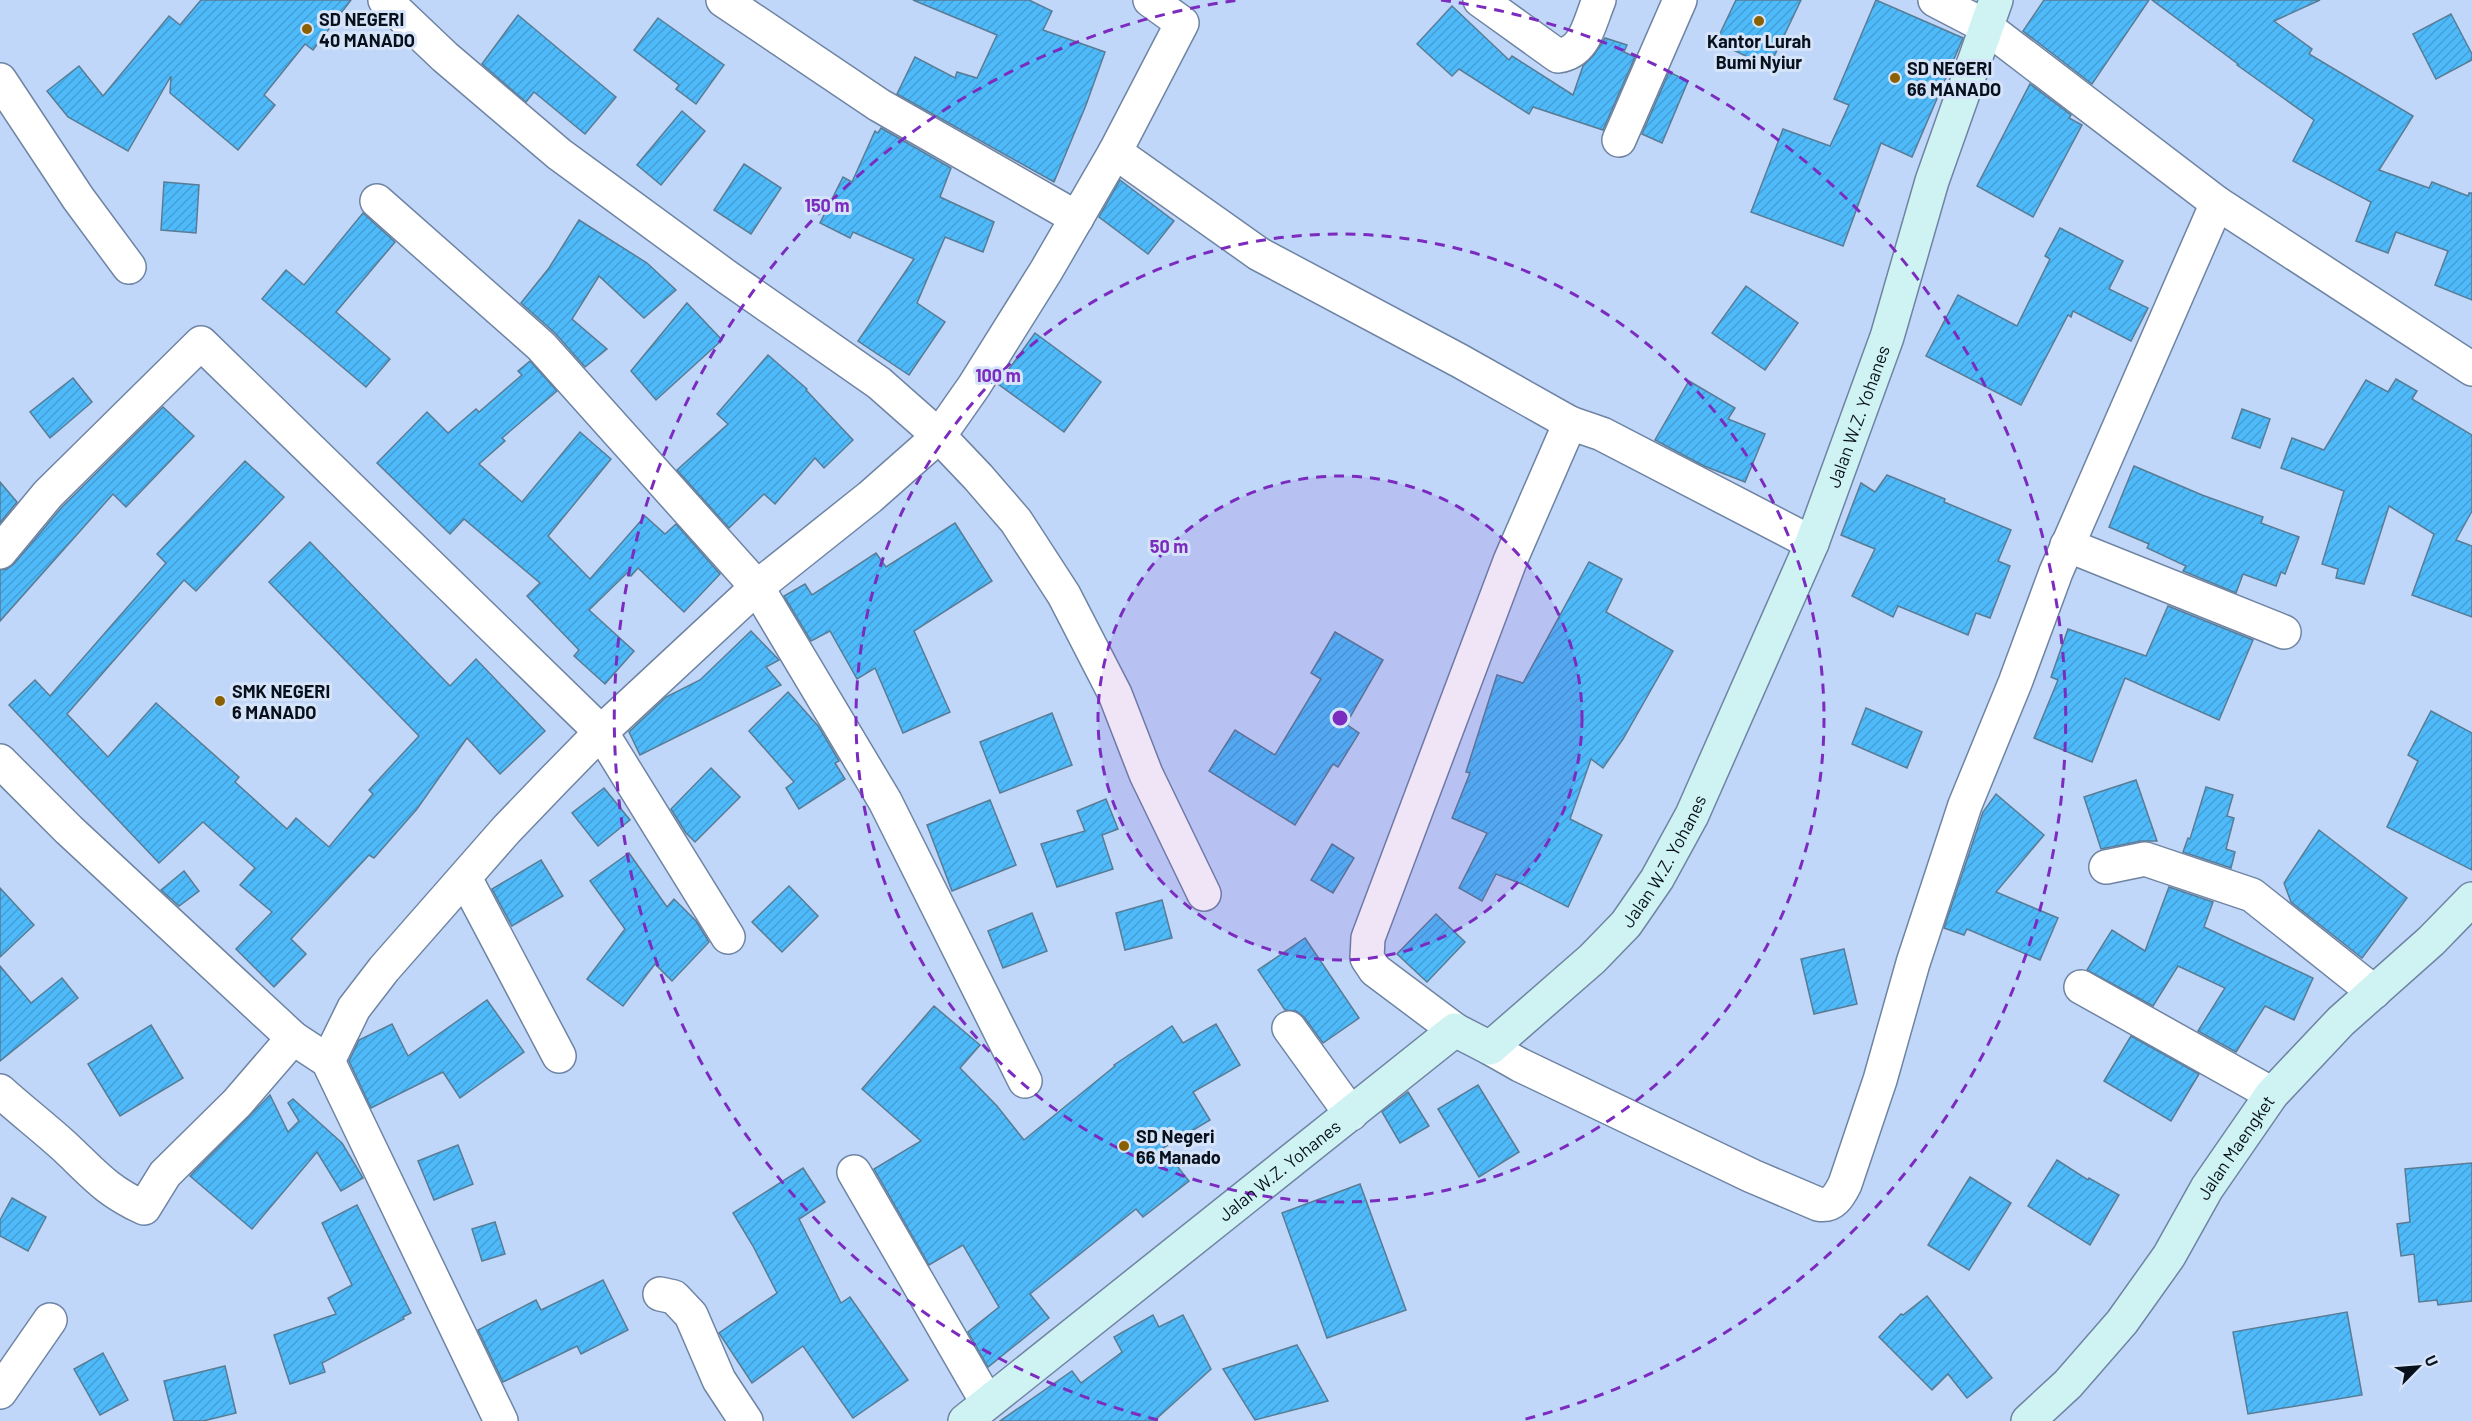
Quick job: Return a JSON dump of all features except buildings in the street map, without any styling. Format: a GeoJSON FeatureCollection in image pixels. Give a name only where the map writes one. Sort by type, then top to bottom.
{"type":"FeatureCollection","features":[{"type":"Feature","properties":{"kind":"street"},"geometry":{"type":"LineString","coordinates":[[384,0],[445,57],[559,154],[727,277],[879,383],[939,436],[1016,521],[1064,595],[1115,694],[1146,774],[1204,894]]}},
{"type":"Feature","properties":{"kind":"street"},"geometry":{"type":"LineString","coordinates":[[723,0],[879,105],[1077,218]]}},
{"type":"Feature","properties":{"kind":"street"},"geometry":{"type":"LineString","coordinates":[[328,1061],[354,1008],[384,969],[506,830],[601,732],[757,587],[870,497],[939,436],[974,386],[1077,218],[1115,152],[1189,12],[1150,0]]}},
{"type":"Feature","properties":{"kind":"street"},"geometry":{"type":"LineString","coordinates":[[1480,0],[1558,56],[1567,55],[1580,46],[1599,0]]}},
{"type":"Feature","properties":{"kind":"street"},"geometry":{"type":"LineString","coordinates":[[1619,140],[1680,0]]}},
{"type":"Feature","properties":{"kind":"street"},"geometry":{"type":"LineString","coordinates":[[1935,0],[1991,13],[2217,203],[2472,369]]}},
{"type":"Feature","properties":{"kind":"street","name":"Jalan W.Z. Yohanes"},"geometry":{"type":"LineString","coordinates":[[1490,1048],[1592,959],[1626,924],[1657,879],[1692,815],[1812,543],[1887,337],[1932,181],[1991,13]]}},
{"type":"Feature","properties":{"kind":"street"},"geometry":{"type":"LineString","coordinates":[[0,80],[78,198],[129,267]]}},
{"type":"Feature","properties":{"kind":"street"},"geometry":{"type":"LineString","coordinates":[[1115,152],[1259,254],[1570,423],[1602,434],[1812,543]]}},
{"type":"Feature","properties":{"kind":"street"},"geometry":{"type":"LineString","coordinates":[[377,201],[541,346],[757,587],[885,801],[1025,1081]]}},
{"type":"Feature","properties":{"kind":"street"},"geometry":{"type":"LineString","coordinates":[[1570,423],[1510,561],[1368,938],[1367,958],[1375,970],[1455,1030],[1520,1065],[1752,1176],[1818,1204],[1828,1204],[1838,1198],[1845,1184],[1880,1080],[1913,963],[1965,805],[2015,683],[2067,545],[2217,203]]}},
{"type":"Feature","properties":{"kind":"street"},"geometry":{"type":"LineString","coordinates":[[0,552],[48,494],[201,343],[601,732],[728,937]]}},
{"type":"Feature","properties":{"kind":"street"},"geometry":{"type":"LineString","coordinates":[[2067,545],[2284,632]]}},
{"type":"Feature","properties":{"kind":"street"},"geometry":{"type":"LineString","coordinates":[[0,761],[69,831],[293,1038],[328,1061],[501,1421]]}},
{"type":"Feature","properties":{"kind":"street"},"geometry":{"type":"LineString","coordinates":[[2106,867],[2145,859],[2252,894],[2374,992]]}},
{"type":"Feature","properties":{"kind":"street"},"geometry":{"type":"LineString","coordinates":[[465,878],[560,1056]]}},
{"type":"Feature","properties":{"kind":"street","name":"Jalan Maengket"},"geometry":{"type":"LineString","coordinates":[[2028,1421],[2068,1384],[2122,1323],[2169,1256],[2207,1188],[2272,1094],[2341,1021],[2431,942],[2472,899]]}},
{"type":"Feature","properties":{"kind":"street"},"geometry":{"type":"LineString","coordinates":[[2081,987],[2272,1094]]}},
{"type":"Feature","properties":{"kind":"street"},"geometry":{"type":"LineString","coordinates":[[1289,1028],[1351,1114]]}},
{"type":"Feature","properties":{"kind":"street","name":"Jalan W.Z. Yohanes"},"geometry":{"type":"LineString","coordinates":[[976,1411],[1455,1030]]}},
{"type":"Feature","properties":{"kind":"street"},"geometry":{"type":"LineString","coordinates":[[0,1091],[63,1146],[101,1184],[144,1208],[165,1174],[237,1103],[293,1038]]}},
{"type":"Feature","properties":{"kind":"street"},"geometry":{"type":"LineString","coordinates":[[854,1172],[976,1411]]}},
{"type":"Feature","properties":{"kind":"street"},"geometry":{"type":"LineString","coordinates":[[660,1294],[674,1297],[691,1315],[719,1380],[746,1421]]}},
{"type":"Feature","properties":{"kind":"street"},"geometry":{"type":"LineString","coordinates":[[0,1392],[50,1320]]}},
{"type":"Feature","properties":{"kind":"place","name":"Kantor Lurah Bumi Nyiur"},"geometry":{"type":"Point","coordinates":[1759,21]}},
{"type":"Feature","properties":{"kind":"place","name":"SD NEGERI 40 MANADO"},"geometry":{"type":"Point","coordinates":[307,29]}},
{"type":"Feature","properties":{"kind":"place","name":"SD NEGERI 66 MANADO"},"geometry":{"type":"Point","coordinates":[1895,78]}},
{"type":"Feature","properties":{"kind":"place","name":"SMK NEGERI 6 MANADO"},"geometry":{"type":"Point","coordinates":[220,701]}},
{"type":"Feature","properties":{"kind":"place","name":"SD Negeri 66 Manado"},"geometry":{"type":"Point","coordinates":[1124,1146]}}]}
